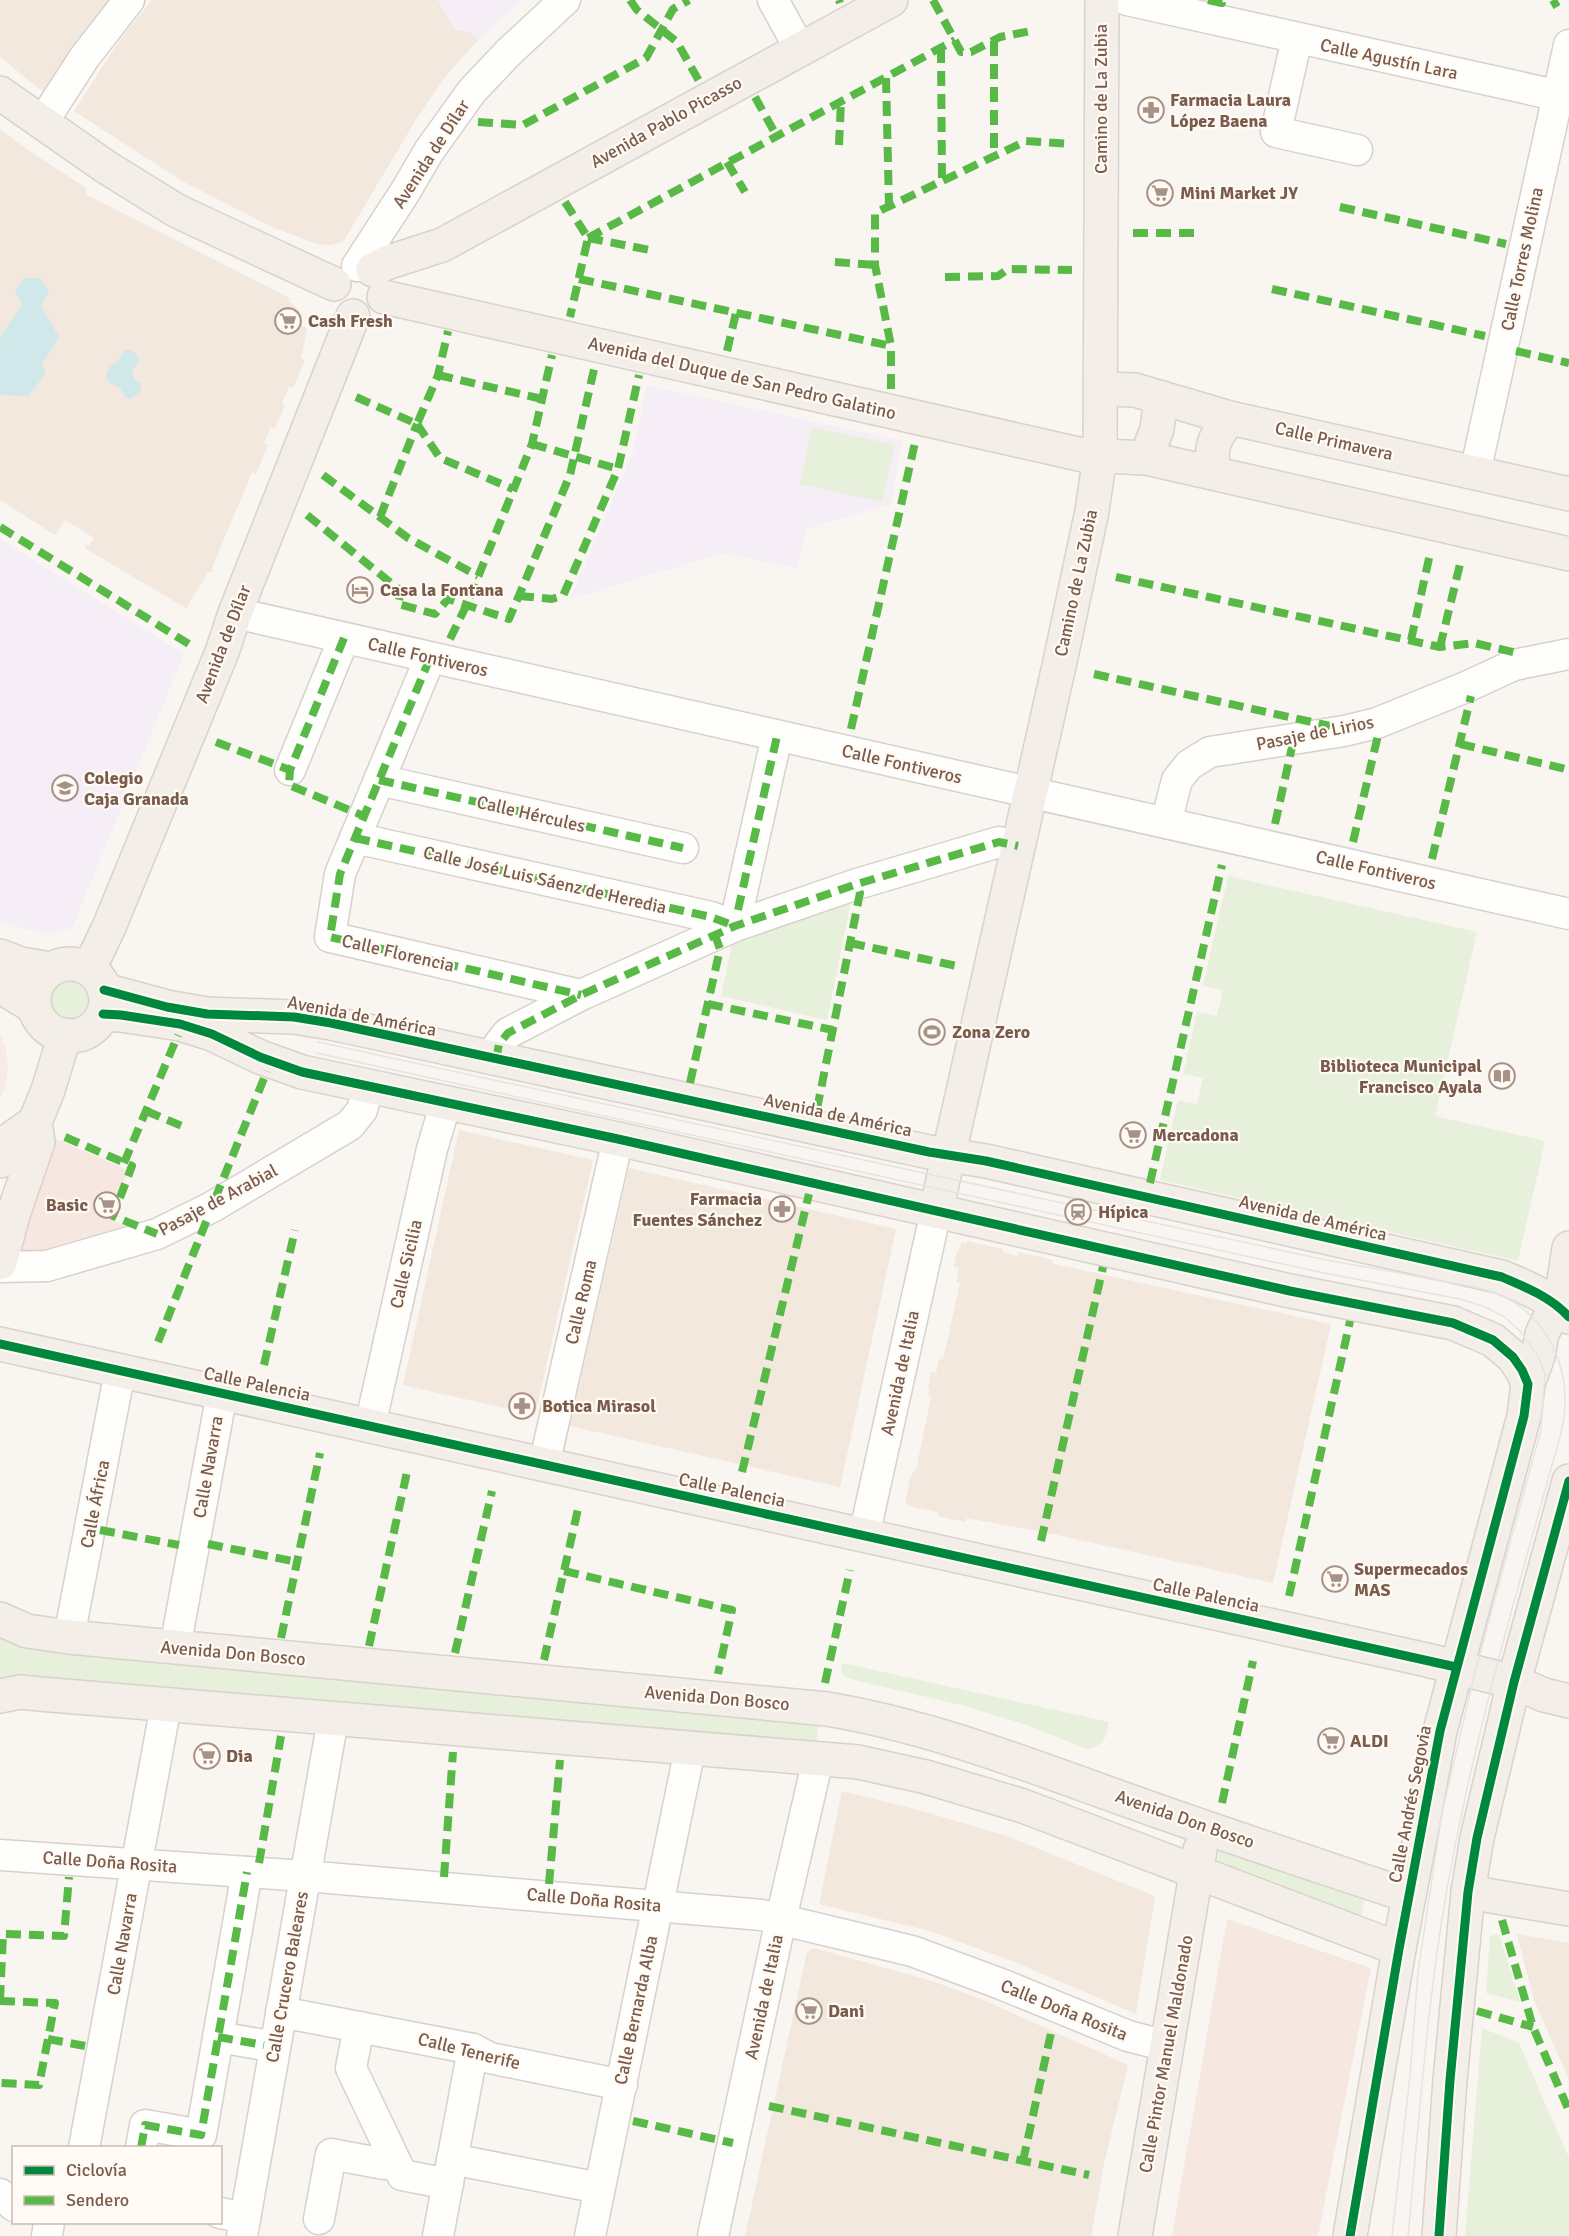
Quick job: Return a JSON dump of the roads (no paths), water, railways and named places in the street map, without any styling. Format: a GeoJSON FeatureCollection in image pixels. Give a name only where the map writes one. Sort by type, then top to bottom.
{"type":"FeatureCollection","features":[{"type":"Feature","properties":{"kind":"main road","name":"Avenida Pablo Picasso"},"geometry":{"type":"LineString","coordinates":[[366,281],[398,286],[442,245],[891,0]]}},
{"type":"Feature","properties":{"kind":"main road","name":"Camino de La Zubia"},"geometry":{"type":"LineString","coordinates":[[936,1211],[1092,511],[1100,456],[1102,0]]}},
{"type":"Feature","properties":{"kind":"main road","name":"Avenida del Duque de San Pedro Galatino"},"geometry":{"type":"LineString","coordinates":[[0,93],[106,167],[177,211],[366,281],[1074,453],[1100,456]]}},
{"type":"Feature","properties":{"kind":"main road","name":"Avenida Pablo Picasso"},"geometry":{"type":"LineString","coordinates":[[353,316],[370,314],[378,308],[366,281]]}},
{"type":"Feature","properties":{"kind":"main road","name":"Avenida de Dílar"},"geometry":{"type":"LineString","coordinates":[[99,991],[109,927],[222,652],[234,614],[353,316]]}},
{"type":"Feature","properties":{"kind":"main road","name":"Calle Primavera"},"geometry":{"type":"LineString","coordinates":[[1101,389],[1135,390],[1230,418],[1569,494]]}},
{"type":"Feature","properties":{"kind":"main road"},"geometry":{"type":"LineString","coordinates":[[1146,458],[1157,429],[1161,398]]}},
{"type":"Feature","properties":{"kind":"main road"},"geometry":{"type":"LineString","coordinates":[[1214,473],[1211,459],[1212,445],[1219,431],[1230,418]]}},
{"type":"Feature","properties":{"kind":"main road"},"geometry":{"type":"LineString","coordinates":[[1100,456],[1146,458],[1569,554]]}},
{"type":"Feature","properties":{"kind":"main road"},"geometry":{"type":"LineString","coordinates":[[0,956],[21,964],[51,969]]}},
{"type":"Feature","properties":{"kind":"main road"},"geometry":{"type":"LineString","coordinates":[[34,1007],[36,986],[45,974],[51,969],[68,964],[99,991],[121,1015],[180,1024],[213,1034],[260,1057],[303,1072],[618,1139],[1290,1291],[1453,1323],[1493,1340],[1513,1357],[1528,1384]]}},
{"type":"Feature","properties":{"kind":"main road"},"geometry":{"type":"LineString","coordinates":[[0,986],[34,1007],[45,1026],[57,1034],[74,1036],[95,1026],[99,991]]}},
{"type":"Feature","properties":{"kind":"main road","name":"Avenida de América"},"geometry":{"type":"LineString","coordinates":[[99,991],[207,1014],[294,1017],[331,1023],[496,1060],[949,1154],[1502,1277],[1554,1315]]}},
{"type":"Feature","properties":{"kind":"main road"},"geometry":{"type":"LineString","coordinates":[[0,1265],[14,1212],[38,1142],[35,1122],[48,1090],[65,1035]]}},
{"type":"Feature","properties":{"kind":"main road"},"geometry":{"type":"LineString","coordinates":[[0,1161],[8,1141],[35,1122]]}},
{"type":"Feature","properties":{"kind":"main road","name":"Calle Andrés Segovia"},"geometry":{"type":"LineString","coordinates":[[1350,2236],[1432,1772],[1456,1667],[1521,1427],[1528,1384],[1562,1293],[1567,1257]]}},
{"type":"Feature","properties":{"kind":"main road"},"geometry":{"type":"LineString","coordinates":[[1453,1323],[1554,1315]]}},
{"type":"Feature","properties":{"kind":"main road"},"geometry":{"type":"LineString","coordinates":[[0,1317],[0,1336]]}},
{"type":"Feature","properties":{"kind":"main road","name":"Calle Palencia"},"geometry":{"type":"LineString","coordinates":[[0,1344],[1456,1667],[1514,1682],[1544,1695],[1569,1701]]}},
{"type":"Feature","properties":{"kind":"main road"},"geometry":{"type":"LineString","coordinates":[[1439,2236],[1450,2080],[1468,1892],[1477,1838],[1514,1682],[1569,1481]]}},
{"type":"Feature","properties":{"kind":"main road","name":"Avenida Don Bosco"},"geometry":{"type":"LineString","coordinates":[[0,1619],[27,1631],[69,1637],[827,1708],[880,1718],[975,1746],[1204,1828],[1409,1896]]}},
{"type":"Feature","properties":{"kind":"main road"},"geometry":{"type":"LineString","coordinates":[[0,1696],[21,1692],[690,1749],[847,1760],[926,1777],[1023,1806],[1399,1949]]}},
{"type":"Feature","properties":{"kind":"main road"},"geometry":{"type":"LineString","coordinates":[[818,1759],[827,1708]]}},
{"type":"Feature","properties":{"kind":"main road","name":"Calle Pintor Manuel Maldonado"},"geometry":{"type":"LineString","coordinates":[[1135,2236],[1204,1828]]}},
{"type":"Feature","properties":{"kind":"main road"},"geometry":{"type":"LineString","coordinates":[[1468,1892],[1569,1909]]}},
{"type":"Feature","properties":{"kind":"street"},"geometry":{"type":"LineString","coordinates":[[42,123],[84,58],[129,0]]}},
{"type":"Feature","properties":{"kind":"street","name":"Avenida de Dílar"},"geometry":{"type":"LineString","coordinates":[[366,281],[400,201],[429,151],[472,91],[509,52],[565,0]]}},
{"type":"Feature","properties":{"kind":"street"},"geometry":{"type":"LineString","coordinates":[[773,0],[800,49]]}},
{"type":"Feature","properties":{"kind":"street","name":"Calle Agustín Lara"},"geometry":{"type":"LineString","coordinates":[[1127,0],[1563,97]]}},
{"type":"Feature","properties":{"kind":"street"},"geometry":{"type":"LineString","coordinates":[[1297,39],[1276,132],[1357,150]]}},
{"type":"Feature","properties":{"kind":"street","name":"Calle Torres Molina"},"geometry":{"type":"LineString","coordinates":[[1475,473],[1563,97],[1569,45]]}},
{"type":"Feature","properties":{"kind":"street","name":"Calle Fontiveros"},"geometry":{"type":"LineString","coordinates":[[234,614],[1569,914]]}},
{"type":"Feature","properties":{"kind":"street"},"geometry":{"type":"LineString","coordinates":[[290,770],[344,638]]}},
{"type":"Feature","properties":{"kind":"street","name":"Pasaje de Lirios"},"geometry":{"type":"LineString","coordinates":[[1166,823],[1178,780],[1189,765],[1210,752],[1344,731],[1377,723],[1466,687],[1514,664],[1569,654]]}},
{"type":"Feature","properties":{"kind":"street","name":"Calle Florencia"},"geometry":{"type":"LineString","coordinates":[[430,658],[340,874],[330,937],[581,995]]}},
{"type":"Feature","properties":{"kind":"street"},"geometry":{"type":"LineString","coordinates":[[736,918],[777,736]]}},
{"type":"Feature","properties":{"kind":"street","name":"Calle Hércules"},"geometry":{"type":"LineString","coordinates":[[379,780],[683,848]]}},
{"type":"Feature","properties":{"kind":"street","name":"Calle José Luis Sáenz de Heredia"},"geometry":{"type":"LineString","coordinates":[[355,838],[711,917],[736,918]]}},
{"type":"Feature","properties":{"kind":"street"},"geometry":{"type":"LineString","coordinates":[[496,1060],[499,1044],[508,1033],[736,918],[999,842],[1018,846]]}},
{"type":"Feature","properties":{"kind":"street","name":"Pasaje de Arabial"},"geometry":{"type":"LineString","coordinates":[[0,1265],[47,1266],[157,1234],[197,1216],[350,1125],[362,1110],[369,1086]]}},
{"type":"Feature","properties":{"kind":"street","name":"Calle Sicilia"},"geometry":{"type":"LineString","coordinates":[[370,1426],[429,1161],[446,1102]]}},
{"type":"Feature","properties":{"kind":"street","name":"Calle Roma"},"geometry":{"type":"LineString","coordinates":[[544,1466],[618,1139]]}},
{"type":"Feature","properties":{"kind":"street","name":"Avenida de Italia"},"geometry":{"type":"LineString","coordinates":[[864,1536],[936,1211]]}},
{"type":"Feature","properties":{"kind":"street","name":"Calle África"},"geometry":{"type":"LineString","coordinates":[[69,1637],[120,1371]]}},
{"type":"Feature","properties":{"kind":"street","name":"Calle Navarra"},"geometry":{"type":"LineString","coordinates":[[175,1648],[222,1393]]}},
{"type":"Feature","properties":{"kind":"street","name":"Calle Navarra"},"geometry":{"type":"LineString","coordinates":[[84,2146],[166,1705]]}},
{"type":"Feature","properties":{"kind":"street","name":"Calle Crucero Baleares"},"geometry":{"type":"LineString","coordinates":[[236,2222],[281,2012],[333,1719]]}},
{"type":"Feature","properties":{"kind":"street","name":"Calle Bernarda Alba"},"geometry":{"type":"LineString","coordinates":[[590,2236],[690,1749]]}},
{"type":"Feature","properties":{"kind":"street","name":"Avenida de Italia"},"geometry":{"type":"LineString","coordinates":[[713,2236],[818,1759]]}},
{"type":"Feature","properties":{"kind":"street","name":"Calle Doña Rosita"},"geometry":{"type":"LineString","coordinates":[[0,1855],[305,1876],[762,1915],[912,1951],[1001,1984],[1128,2037],[1167,2046]]}},
{"type":"Feature","properties":{"kind":"street"},"geometry":{"type":"LineString","coordinates":[[141,2146],[145,2125],[201,2135],[247,1872]]}},
{"type":"Feature","properties":{"kind":"street","name":"Calle Tenerife"},"geometry":{"type":"LineString","coordinates":[[281,2012],[473,2049],[490,2058],[621,2085]]}},
{"type":"Feature","properties":{"kind":"street"},"geometry":{"type":"LineString","coordinates":[[359,2027],[351,2068],[402,2175],[450,2172],[584,2185]]}},
{"type":"Feature","properties":{"kind":"street"},"geometry":{"type":"LineString","coordinates":[[218,2037],[264,2045]]}},
{"type":"Feature","properties":{"kind":"street"},"geometry":{"type":"LineString","coordinates":[[438,2236],[473,2049]]}},
{"type":"Feature","properties":{"kind":"street"},"geometry":{"type":"LineString","coordinates":[[319,2219],[331,2154],[384,2164],[394,2159]]}},
{"type":"Feature","properties":{"kind":"street"},"geometry":{"type":"LineString","coordinates":[[0,2194],[12,2204]]}},
{"type":"Feature","properties":{"kind":"water"},"geometry":{"type":"Polygon","coordinates":[[[24,278],[40,278],[49,292],[41,306],[59,337],[42,364],[46,372],[29,396],[0,395],[0,337],[22,305],[15,291],[24,278]]]}},
{"type":"Feature","properties":{"kind":"water"},"geometry":{"type":"Polygon","coordinates":[[[125,349],[134,352],[140,360],[132,371],[134,379],[140,383],[141,388],[137,395],[129,399],[125,397],[120,388],[109,382],[106,375],[110,366],[118,362],[125,349]]]}},
{"type":"Feature","properties":{"kind":"tram line"},"geometry":{"type":"LineString","coordinates":[[318,1042],[1326,1260],[1474,1287],[1505,1297],[1526,1311],[1537,1322],[1546,1334],[1559,1361],[1565,1390],[1564,1417],[1484,1718],[1447,1889],[1424,2062],[1408,2236]]}},
{"type":"Feature","properties":{"kind":"tram line"},"geometry":{"type":"LineString","coordinates":[[316,1053],[1324,1273],[1460,1299],[1503,1316],[1520,1331],[1538,1356],[1545,1374],[1541,1430],[1475,1672],[1442,1813],[1418,1972],[1410,2076],[1392,2236]]}},
{"type":"Feature","properties":{"kind":"place","name":"Farmacia Laura López Baena"},"geometry":{"type":"Point","coordinates":[1151,110]}},
{"type":"Feature","properties":{"kind":"place","name":"Mini Market JY"},"geometry":{"type":"Point","coordinates":[1160,193]}},
{"type":"Feature","properties":{"kind":"place","name":"Cash Fresh"},"geometry":{"type":"Point","coordinates":[288,321]}},
{"type":"Feature","properties":{"kind":"place","name":"Casa la Fontana"},"geometry":{"type":"Point","coordinates":[360,590]}},
{"type":"Feature","properties":{"kind":"place","name":"Colegio Caja Granada"},"geometry":{"type":"Point","coordinates":[65,788]}},
{"type":"Feature","properties":{"kind":"place","name":"Zona Zero"},"geometry":{"type":"Point","coordinates":[932,1032]}},
{"type":"Feature","properties":{"kind":"place","name":"Biblioteca Municipal Francisco Ayala"},"geometry":{"type":"Point","coordinates":[1502,1076]}},
{"type":"Feature","properties":{"kind":"place","name":"Mercadona"},"geometry":{"type":"Point","coordinates":[1133,1135]}},
{"type":"Feature","properties":{"kind":"place","name":"Basic"},"geometry":{"type":"Point","coordinates":[107,1205]}},
{"type":"Feature","properties":{"kind":"place","name":"Farmacia Fuentes Sánchez"},"geometry":{"type":"Point","coordinates":[782,1209]}},
{"type":"Feature","properties":{"kind":"place","name":"Hípica"},"geometry":{"type":"Point","coordinates":[1078,1212]}},
{"type":"Feature","properties":{"kind":"place","name":"Botica Mirasol"},"geometry":{"type":"Point","coordinates":[522,1406]}},
{"type":"Feature","properties":{"kind":"place","name":"Supermecados MAS"},"geometry":{"type":"Point","coordinates":[1335,1579]}},
{"type":"Feature","properties":{"kind":"place","name":"ALDI"},"geometry":{"type":"Point","coordinates":[1331,1741]}},
{"type":"Feature","properties":{"kind":"place","name":"Dia"},"geometry":{"type":"Point","coordinates":[207,1756]}},
{"type":"Feature","properties":{"kind":"place","name":"Dani"},"geometry":{"type":"Point","coordinates":[809,2011]}}]}
